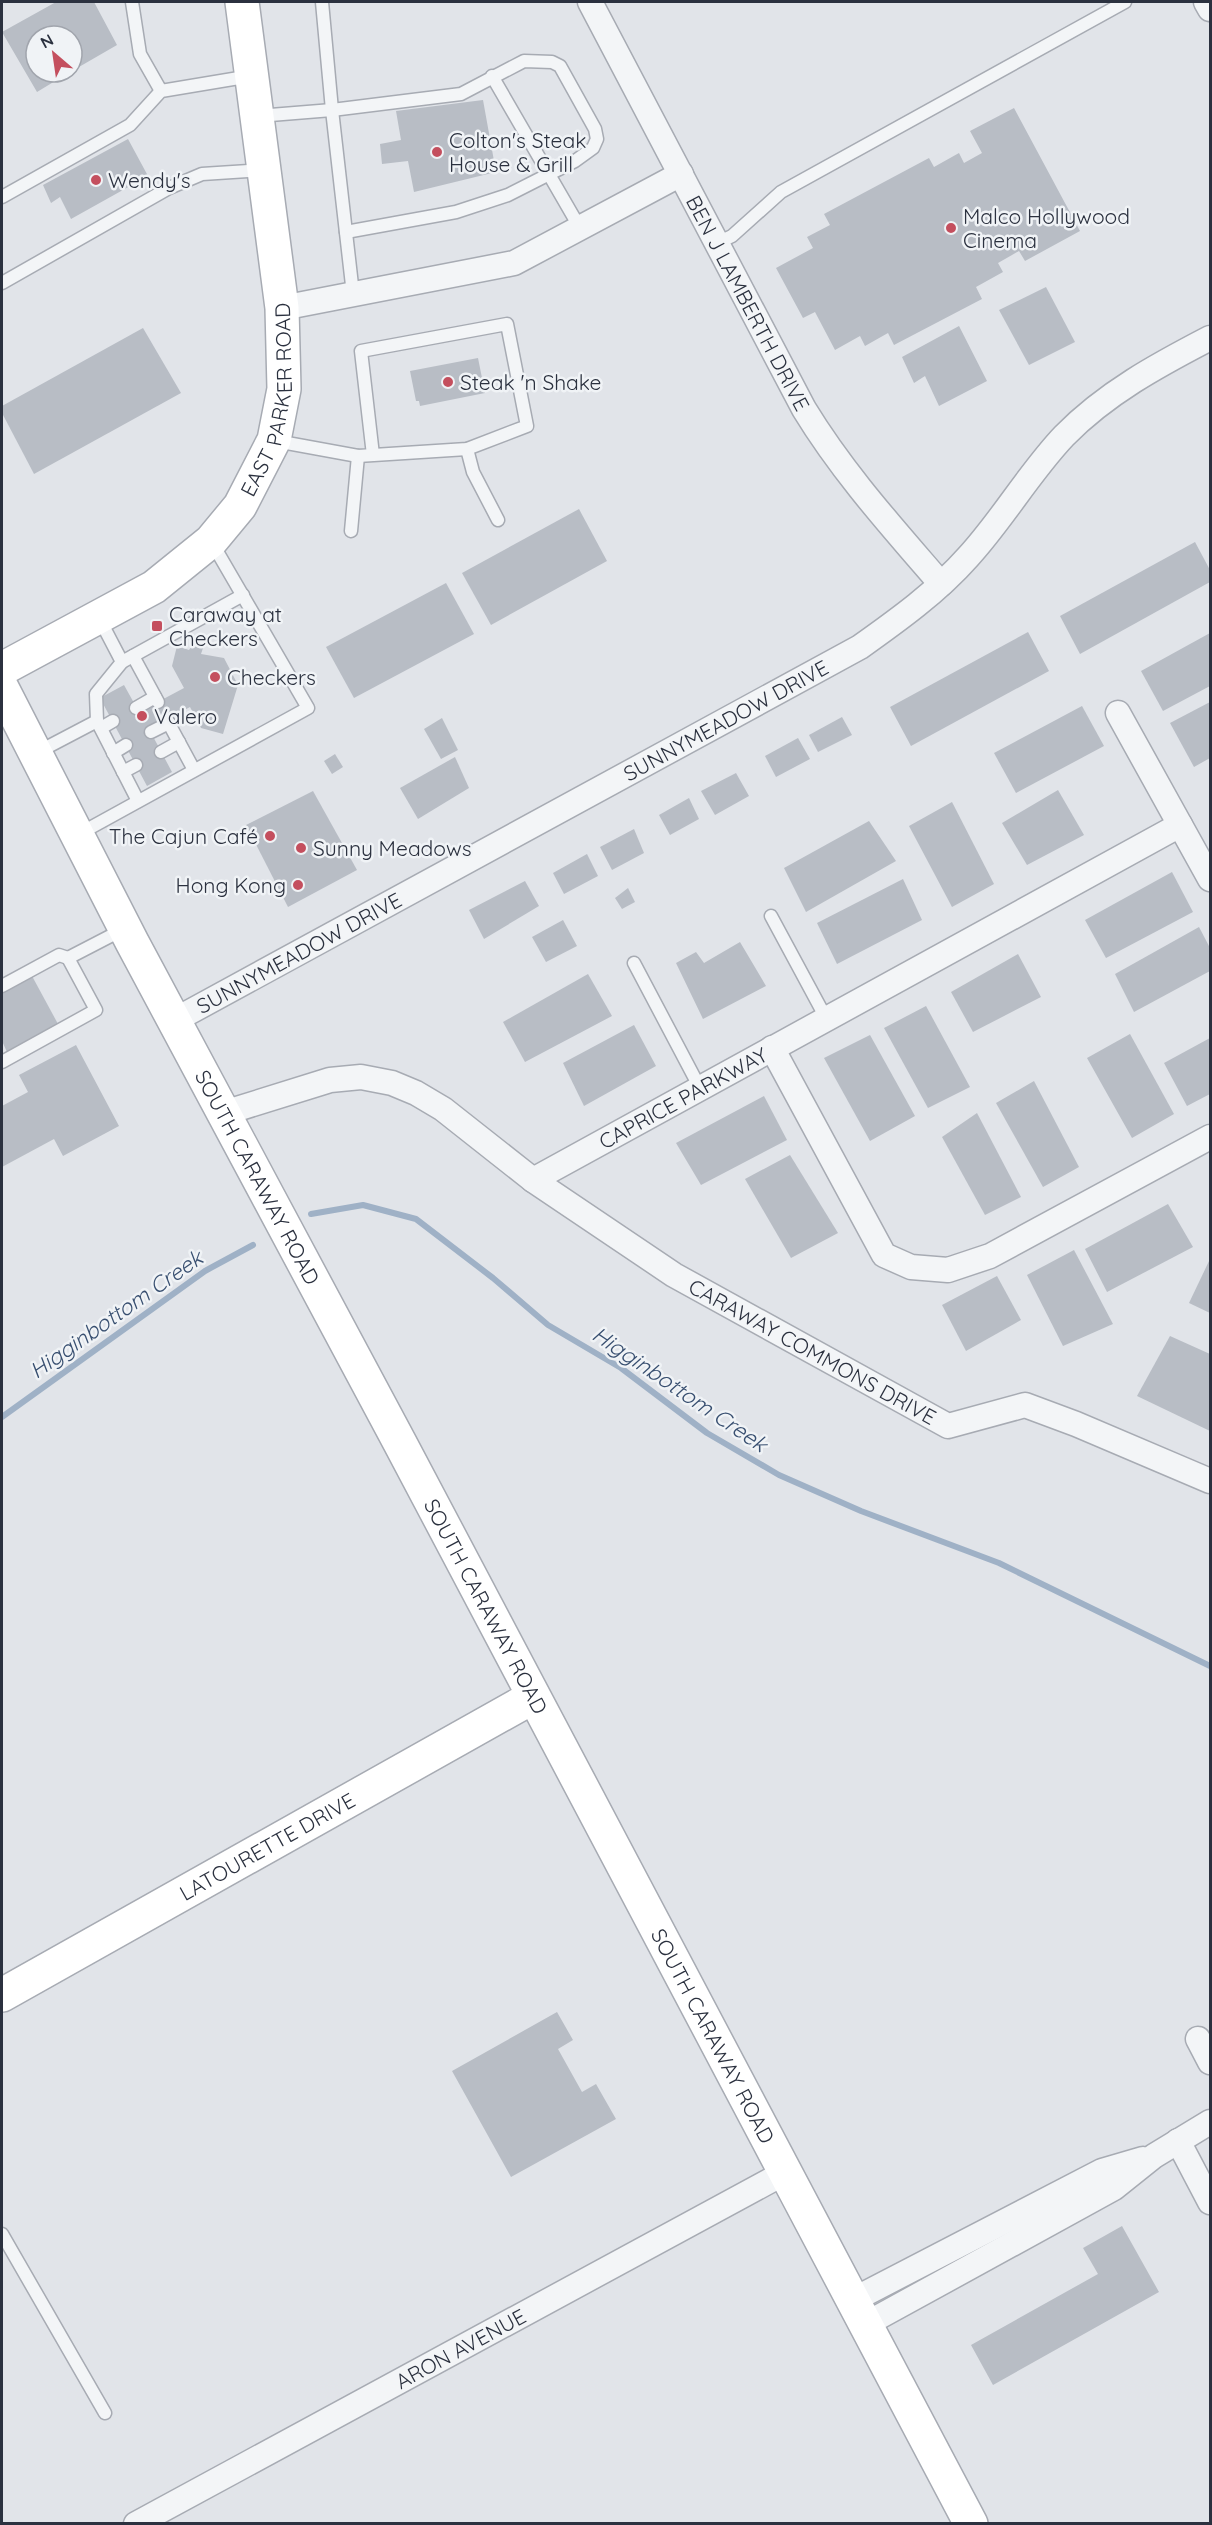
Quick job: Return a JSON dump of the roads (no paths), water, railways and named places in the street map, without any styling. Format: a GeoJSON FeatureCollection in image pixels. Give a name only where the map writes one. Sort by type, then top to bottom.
{"type":"FeatureCollection","features":[{"type":"Feature","properties":{"kind":"street","name":"EAST PARKER ROAD"},"geometry":{"type":"LineString","coordinates":[[2,669],[154,587],[212,541],[240,506],[274,440],[284,389],[282,308],[243,2]]}},
{"type":"Feature","properties":{"kind":"street","name":"BEN J LAMBERTH DRIVE"},"geometry":{"type":"LineString","coordinates":[[590,2],[804,409],[830,451],[940,584]]}},
{"type":"Feature","properties":{"kind":"street"},"geometry":{"type":"LineString","coordinates":[[1206,2],[1210,9]]}},
{"type":"Feature","properties":{"kind":"street"},"geometry":{"type":"LineString","coordinates":[[282,308],[498,268],[514,263],[681,174]]}},
{"type":"Feature","properties":{"kind":"street","name":"SUNNYMEADOW DRIVE"},"geometry":{"type":"LineString","coordinates":[[175,1020],[860,647],[940,584],[975,549],[1005,513],[1019,489],[1065,435],[1128,384],[1210,338]]}},
{"type":"Feature","properties":{"kind":"street","name":"SOUTH CARAWAY ROAD"},"geometry":{"type":"LineString","coordinates":[[2,688],[125,929],[971,2523]]}},
{"type":"Feature","properties":{"kind":"street"},"geometry":{"type":"LineString","coordinates":[[1118,713],[1210,879]]}},
{"type":"Feature","properties":{"kind":"street"},"geometry":{"type":"LineString","coordinates":[[772,1048],[1180,825]]}},
{"type":"Feature","properties":{"kind":"street","name":"CAPRICE PARKWAY"},"geometry":{"type":"LineString","coordinates":[[533,1180],[772,1048],[884,1255],[910,1267],[948,1270],[990,1256],[1210,1137]]}},
{"type":"Feature","properties":{"kind":"street"},"geometry":{"type":"LineString","coordinates":[[224,1113],[330,1080],[375,1078],[416,1093],[443,1109],[533,1180]]}},
{"type":"Feature","properties":{"kind":"street","name":"CARAWAY COMMONS DRIVE"},"geometry":{"type":"LineString","coordinates":[[533,1180],[674,1275],[948,1426],[1025,1406],[1076,1424],[1210,1481]]}},
{"type":"Feature","properties":{"kind":"street","name":"LATOURETTE DRIVE"},"geometry":{"type":"LineString","coordinates":[[2,1995],[533,1697]]}},
{"type":"Feature","properties":{"kind":"street"},"geometry":{"type":"LineString","coordinates":[[1198,2039],[1210,2062]]}},
{"type":"Feature","properties":{"kind":"street"},"geometry":{"type":"LineString","coordinates":[[860,2312],[1102,2171],[1154,2156],[1210,2122]]}},
{"type":"Feature","properties":{"kind":"street"},"geometry":{"type":"LineString","coordinates":[[1178,2141],[1210,2202]]}},
{"type":"Feature","properties":{"kind":"street","name":"ARON AVENUE"},"geometry":{"type":"LineString","coordinates":[[136,2523],[786,2172]]}},
{"type":"Feature","properties":{"kind":"lane"},"geometry":{"type":"LineString","coordinates":[[132,2],[140,54],[161,91]]}},
{"type":"Feature","properties":{"kind":"lane"},"geometry":{"type":"LineString","coordinates":[[322,2],[353,294]]}},
{"type":"Feature","properties":{"kind":"lane"},"geometry":{"type":"LineString","coordinates":[[717,243],[732,236],[781,192],[1125,2]]}},
{"type":"Feature","properties":{"kind":"lane"},"geometry":{"type":"LineString","coordinates":[[257,116],[332,110],[460,93],[524,61],[552,62],[560,66],[595,129],[597,139],[593,148],[575,161],[508,195],[456,212],[346,232]]}},
{"type":"Feature","properties":{"kind":"lane"},"geometry":{"type":"LineString","coordinates":[[2,197],[130,125],[161,91],[252,76]]}},
{"type":"Feature","properties":{"kind":"lane"},"geometry":{"type":"LineString","coordinates":[[492,76],[580,228]]}},
{"type":"Feature","properties":{"kind":"lane"},"geometry":{"type":"LineString","coordinates":[[2,283],[169,188],[202,174],[264,170]]}},
{"type":"Feature","properties":{"kind":"lane"},"geometry":{"type":"LineString","coordinates":[[274,440],[358,456],[467,449],[527,426],[507,324],[361,351],[373,454]]}},
{"type":"Feature","properties":{"kind":"lane"},"geometry":{"type":"LineString","coordinates":[[467,449],[473,472],[498,520]]}},
{"type":"Feature","properties":{"kind":"lane"},"geometry":{"type":"LineString","coordinates":[[351,531],[358,456]]}},
{"type":"Feature","properties":{"kind":"lane"},"geometry":{"type":"LineString","coordinates":[[76,836],[308,708],[212,541]]}},
{"type":"Feature","properties":{"kind":"lane"},"geometry":{"type":"LineString","coordinates":[[138,801],[99,725],[96,694],[128,659],[243,596]]}},
{"type":"Feature","properties":{"kind":"lane"},"geometry":{"type":"LineString","coordinates":[[98,617],[156,700],[136,708]]}},
{"type":"Feature","properties":{"kind":"lane"},"geometry":{"type":"LineString","coordinates":[[34,754],[113,721]]}},
{"type":"Feature","properties":{"kind":"lane"},"geometry":{"type":"LineString","coordinates":[[151,732],[168,721],[194,770]]}},
{"type":"Feature","properties":{"kind":"lane"},"geometry":{"type":"LineString","coordinates":[[161,752],[179,742]]}},
{"type":"Feature","properties":{"kind":"lane"},"geometry":{"type":"LineString","coordinates":[[112,753],[126,745]]}},
{"type":"Feature","properties":{"kind":"lane"},"geometry":{"type":"LineString","coordinates":[[123,772],[136,765]]}},
{"type":"Feature","properties":{"kind":"lane"},"geometry":{"type":"LineString","coordinates":[[771,916],[826,1018]]}},
{"type":"Feature","properties":{"kind":"lane"},"geometry":{"type":"LineString","coordinates":[[68,958],[125,929]]}},
{"type":"Feature","properties":{"kind":"lane"},"geometry":{"type":"LineString","coordinates":[[2,986],[59,955],[68,958],[96,1010],[2,1062]]}},
{"type":"Feature","properties":{"kind":"lane"},"geometry":{"type":"LineString","coordinates":[[634,963],[700,1088]]}},
{"type":"Feature","properties":{"kind":"lane"},"geometry":{"type":"LineString","coordinates":[[2,2234],[105,2413]]}},
{"type":"Feature","properties":{"kind":"waterway","name":"Higginbottom Creek"},"geometry":{"type":"LineString","coordinates":[[311,1214],[363,1205],[416,1219],[493,1278],[548,1325],[621,1368],[707,1433],[779,1475],[861,1511],[999,1563],[1210,1666]]}},
{"type":"Feature","properties":{"kind":"waterway","name":"Higginbottom Creek"},"geometry":{"type":"LineString","coordinates":[[2,1417],[205,1271],[253,1245]]}},
{"type":"Feature","properties":{"kind":"place","name":"Colton's Steak House & Grill"},"geometry":{"type":"Point","coordinates":[437,152]}},
{"type":"Feature","properties":{"kind":"place","name":"Wendy's"},"geometry":{"type":"Point","coordinates":[96,180]}},
{"type":"Feature","properties":{"kind":"place","name":"Malco Hollywood Cinema"},"geometry":{"type":"Point","coordinates":[951,228]}},
{"type":"Feature","properties":{"kind":"place","name":"Steak 'n Shake"},"geometry":{"type":"Point","coordinates":[448,382]}},
{"type":"Feature","properties":{"kind":"place","name":"Caraway at Checkers"},"geometry":{"type":"Point","coordinates":[157,626]}},
{"type":"Feature","properties":{"kind":"place","name":"Checkers"},"geometry":{"type":"Point","coordinates":[215,677]}},
{"type":"Feature","properties":{"kind":"place","name":"Valero"},"geometry":{"type":"Point","coordinates":[142,716]}},
{"type":"Feature","properties":{"kind":"place","name":"The Cajun Café"},"geometry":{"type":"Point","coordinates":[270,836]}},
{"type":"Feature","properties":{"kind":"place","name":"Sunny Meadows"},"geometry":{"type":"Point","coordinates":[301,848]}},
{"type":"Feature","properties":{"kind":"place","name":"Hong Kong"},"geometry":{"type":"Point","coordinates":[298,885]}}]}
